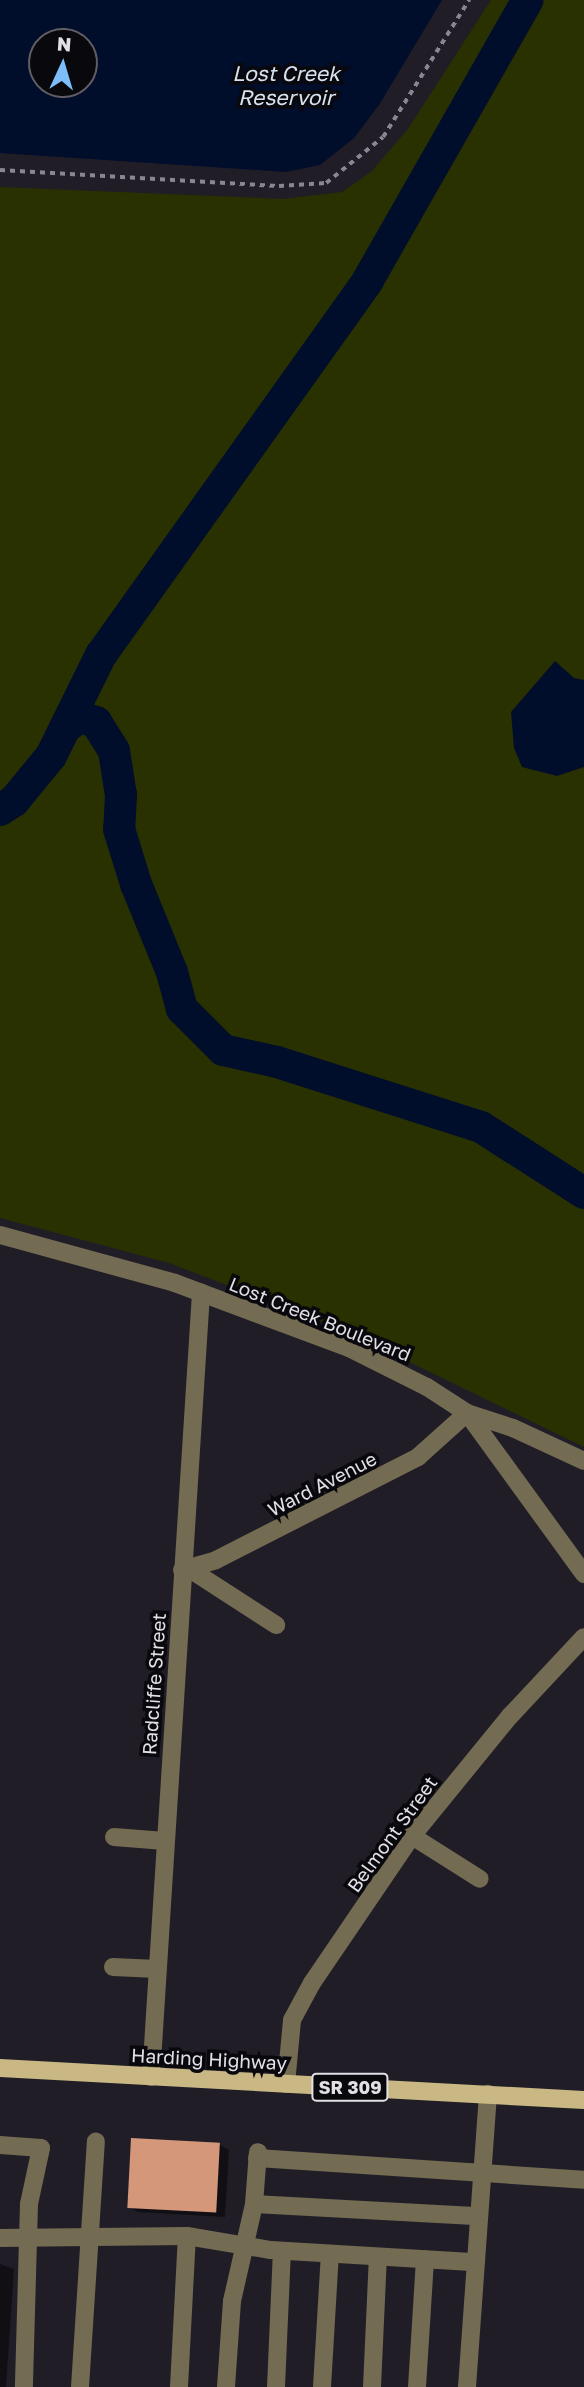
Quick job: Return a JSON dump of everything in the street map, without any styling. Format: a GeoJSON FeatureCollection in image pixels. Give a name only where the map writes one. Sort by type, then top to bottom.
{"type":"FeatureCollection","features":[{"type":"Feature","properties":{"kind":"main road","name":"Harding Highway"},"geometry":{"type":"LineString","coordinates":[[0,2068],[584,2100]]}},
{"type":"Feature","properties":{"kind":"street","name":"Lost Creek Boulevard"},"geometry":{"type":"LineString","coordinates":[[0,1235],[130,1269],[201,1293],[349,1348],[406,1375],[467,1413],[584,1574]]}},
{"type":"Feature","properties":{"kind":"street","name":"Radcliffe Street"},"geometry":{"type":"LineString","coordinates":[[151,2077],[201,1293]]}},
{"type":"Feature","properties":{"kind":"street"},"geometry":{"type":"LineString","coordinates":[[467,1413],[513,1428],[584,1461]]}},
{"type":"Feature","properties":{"kind":"street","name":"Ward Avenue"},"geometry":{"type":"LineString","coordinates":[[185,1569],[216,1560],[418,1457],[467,1413]]}},
{"type":"Feature","properties":{"kind":"street"},"geometry":{"type":"LineString","coordinates":[[185,1569],[276,1625]]}},
{"type":"Feature","properties":{"kind":"street","name":"Belmont Street"},"geometry":{"type":"LineString","coordinates":[[286,2084],[292,2020],[312,1983],[412,1836],[510,1716],[584,1637]]}},
{"type":"Feature","properties":{"kind":"street"},"geometry":{"type":"LineString","coordinates":[[412,1836],[480,1880]]}},
{"type":"Feature","properties":{"kind":"street"},"geometry":{"type":"LineString","coordinates":[[114,1837],[165,1841]]}},
{"type":"Feature","properties":{"kind":"street"},"geometry":{"type":"LineString","coordinates":[[113,1967],[157,1969]]}},
{"type":"Feature","properties":{"kind":"street"},"geometry":{"type":"LineString","coordinates":[[467,2387],[488,2094]]}},
{"type":"Feature","properties":{"kind":"street"},"geometry":{"type":"LineString","coordinates":[[80,2387],[96,2142]]}},
{"type":"Feature","properties":{"kind":"street"},"geometry":{"type":"LineString","coordinates":[[0,2145],[41,2148],[27,2239],[24,2387]]}},
{"type":"Feature","properties":{"kind":"street"},"geometry":{"type":"LineString","coordinates":[[226,2387],[232,2301],[254,2204],[257,2155],[584,2180]]}},
{"type":"Feature","properties":{"kind":"street"},"geometry":{"type":"LineString","coordinates":[[254,2204],[479,2216]]}},
{"type":"Feature","properties":{"kind":"street"},"geometry":{"type":"LineString","coordinates":[[179,2387],[187,2236]]}},
{"type":"Feature","properties":{"kind":"street"},"geometry":{"type":"LineString","coordinates":[[0,2238],[187,2236],[282,2251],[476,2262]]}},
{"type":"Feature","properties":{"kind":"street"},"geometry":{"type":"LineString","coordinates":[[276,2387],[282,2251]]}},
{"type":"Feature","properties":{"kind":"street"},"geometry":{"type":"LineString","coordinates":[[322,2387],[330,2254]]}},
{"type":"Feature","properties":{"kind":"street"},"geometry":{"type":"LineString","coordinates":[[372,2387],[379,2257]]}},
{"type":"Feature","properties":{"kind":"street"},"geometry":{"type":"LineString","coordinates":[[417,2387],[425,2259]]}},
{"type":"Feature","properties":{"kind":"path"},"geometry":{"type":"LineString","coordinates":[[0,170],[279,186],[326,183],[383,137],[469,0]]}},
{"type":"Feature","properties":{"kind":"green space"},"geometry":{"type":"Polygon","coordinates":[[[491,0],[584,0],[584,1447],[344,1330],[169,1263],[0,1218],[0,187],[283,199],[342,192],[371,172],[408,129],[491,0]]]}},
{"type":"Feature","properties":{"kind":"water","name":"Lost Creek Reservoir"},"geometry":{"type":"Polygon","coordinates":[[[0,0],[442,0],[379,105],[354,138],[320,165],[286,172],[0,153],[0,0]]]}},
{"type":"Feature","properties":{"kind":"water"},"geometry":{"type":"Polygon","coordinates":[[[555,661],[574,678],[584,680],[584,767],[557,776],[522,767],[514,748],[511,712],[555,661]]]}},
{"type":"Feature","properties":{"kind":"building"},"geometry":{"type":"Polygon","coordinates":[[[131,2138],[220,2143],[216,2213],[127,2208],[131,2138]]]}},
{"type":"Feature","properties":{"kind":"waterway"},"geometry":{"type":"LineString","coordinates":[[0,810],[14,801],[51,756],[101,655],[368,280],[528,0]]}},
{"type":"Feature","properties":{"kind":"waterway"},"geometry":{"type":"LineString","coordinates":[[66,727],[80,717],[96,722],[114,751],[121,795],[119,829],[136,884],[172,972],[182,1009],[223,1050],[277,1062],[481,1127],[584,1193]]}}]}
